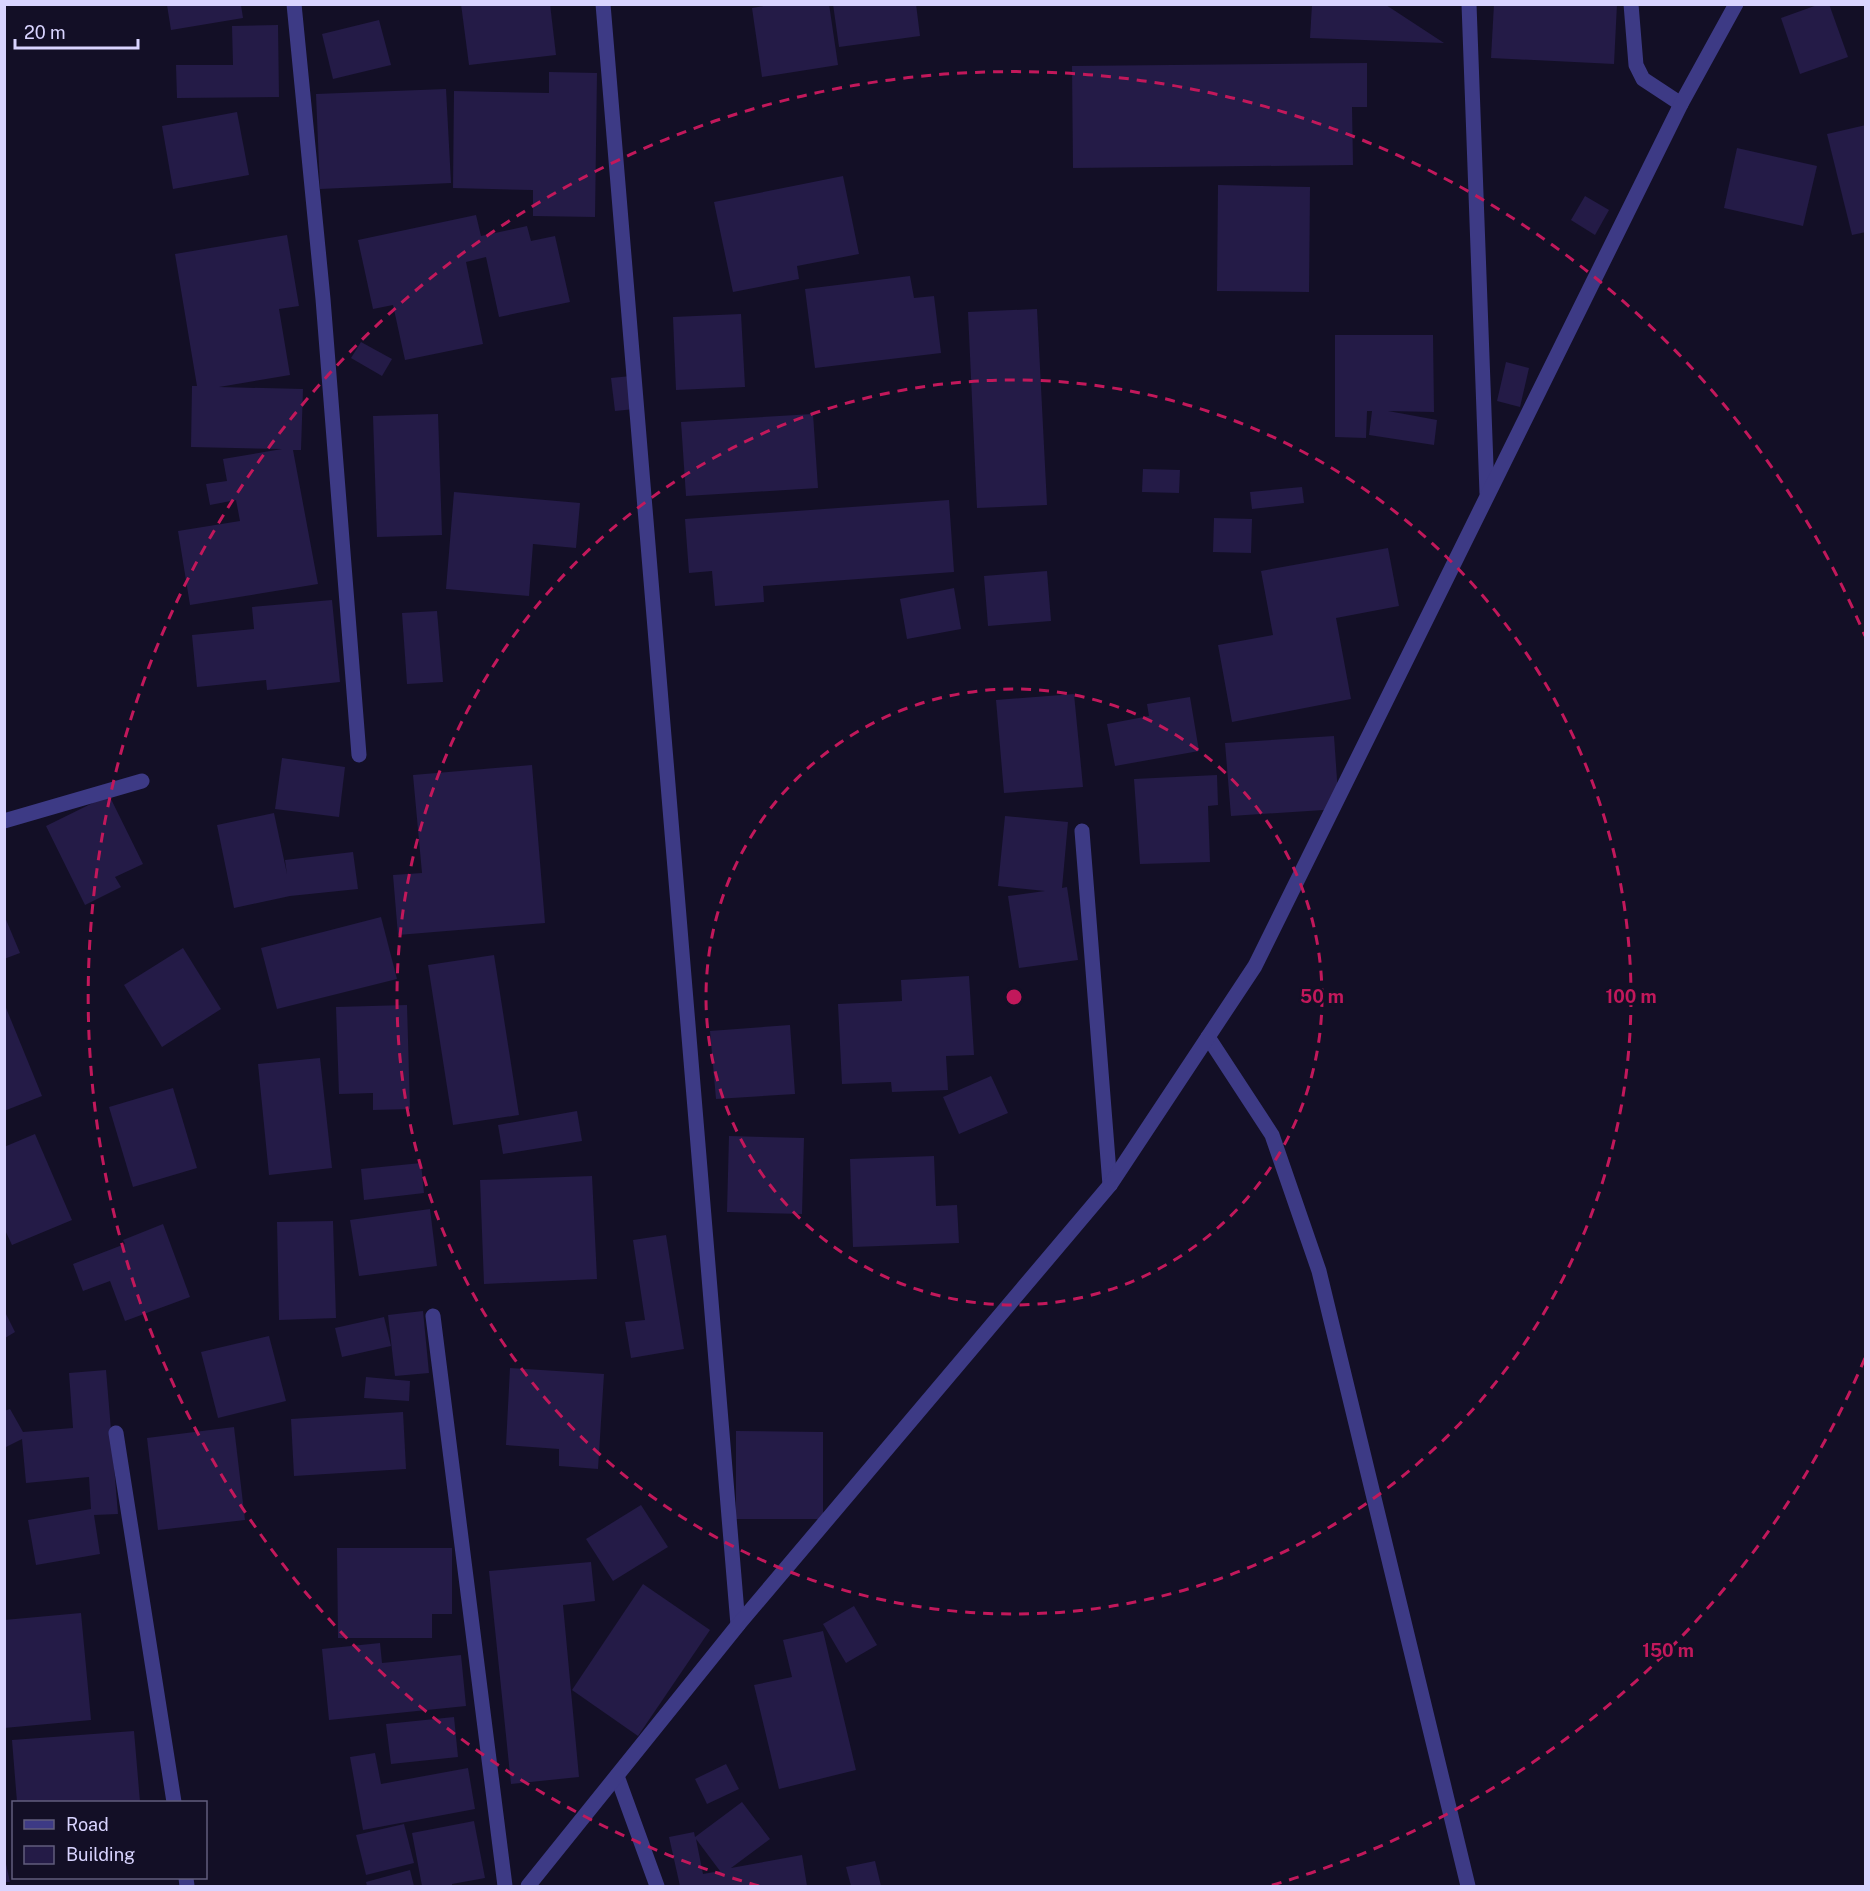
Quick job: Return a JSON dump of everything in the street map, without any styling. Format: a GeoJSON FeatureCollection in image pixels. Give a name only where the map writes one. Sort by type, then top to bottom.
{"type":"FeatureCollection","features":[{"type":"Feature","properties":{"kind":"street"},"geometry":{"type":"LineString","coordinates":[[294,4],[323,299],[359,755]]}},
{"type":"Feature","properties":{"kind":"street"},"geometry":{"type":"LineString","coordinates":[[603,4],[738,1625]]}},
{"type":"Feature","properties":{"kind":"street"},"geometry":{"type":"LineString","coordinates":[[1469,4],[1487,497]]}},
{"type":"Feature","properties":{"kind":"street"},"geometry":{"type":"LineString","coordinates":[[1631,4],[1636,66],[1643,79],[1681,104]]}},
{"type":"Feature","properties":{"kind":"street"},"geometry":{"type":"LineString","coordinates":[[528,1887],[738,1625],[1110,1185],[1255,966],[1681,104],[1736,4]]}},
{"type":"Feature","properties":{"kind":"street"},"geometry":{"type":"LineString","coordinates":[[4,821],[142,781]]}},
{"type":"Feature","properties":{"kind":"street"},"geometry":{"type":"LineString","coordinates":[[1082,831],[1110,1185]]}},
{"type":"Feature","properties":{"kind":"street"},"geometry":{"type":"LineString","coordinates":[[1208,1037],[1272,1135],[1319,1271],[1467,1887]]}},
{"type":"Feature","properties":{"kind":"street"},"geometry":{"type":"LineString","coordinates":[[433,1316],[505,1887]]}},
{"type":"Feature","properties":{"kind":"street"},"geometry":{"type":"LineString","coordinates":[[116,1433],[174,1801]]}},
{"type":"Feature","properties":{"kind":"street"},"geometry":{"type":"LineString","coordinates":[[617,1776],[657,1887]]}},
{"type":"Feature","properties":{"kind":"street"},"geometry":{"type":"LineString","coordinates":[[541,1871],[545,1887]]}},
{"type":"Feature","properties":{"kind":"building"},"geometry":{"type":"Polygon","coordinates":[[[461,4],[550,4],[556,55],[469,65],[461,4]]]}},
{"type":"Feature","properties":{"kind":"building"},"geometry":{"type":"Polygon","coordinates":[[[776,4],[829,4],[838,65],[762,77],[752,8],[776,4]]]}},
{"type":"Feature","properties":{"kind":"building"},"geometry":{"type":"Polygon","coordinates":[[[833,4],[916,4],[920,36],[839,47],[833,4]]]}},
{"type":"Feature","properties":{"kind":"building"},"geometry":{"type":"Polygon","coordinates":[[[1494,4],[1617,4],[1614,64],[1491,58],[1494,4]]]}},
{"type":"Feature","properties":{"kind":"building"},"geometry":{"type":"Polygon","coordinates":[[[1820,4],[1829,4],[1848,57],[1800,74],[1781,18],[1820,4]]]}},
{"type":"Feature","properties":{"kind":"building"},"geometry":{"type":"Polygon","coordinates":[[[167,5],[241,5],[243,18],[171,30],[167,5]]]}},
{"type":"Feature","properties":{"kind":"building"},"geometry":{"type":"Polygon","coordinates":[[[1312,5],[1386,5],[1444,43],[1310,38],[1312,5]]]}},
{"type":"Feature","properties":{"kind":"building"},"geometry":{"type":"Polygon","coordinates":[[[379,20],[391,65],[333,79],[322,34],[379,20]]]}},
{"type":"Feature","properties":{"kind":"building"},"geometry":{"type":"Polygon","coordinates":[[[278,25],[279,97],[177,98],[176,65],[233,65],[232,26],[278,25]]]}},
{"type":"Feature","properties":{"kind":"building"},"geometry":{"type":"Polygon","coordinates":[[[1367,63],[1367,107],[1352,107],[1353,165],[1073,168],[1072,66],[1367,63]]]}},
{"type":"Feature","properties":{"kind":"building"},"geometry":{"type":"Polygon","coordinates":[[[549,72],[597,73],[595,217],[533,216],[533,190],[453,188],[454,91],[549,93],[549,72]]]}},
{"type":"Feature","properties":{"kind":"building"},"geometry":{"type":"Polygon","coordinates":[[[446,89],[451,183],[320,189],[316,94],[446,89]]]}},
{"type":"Feature","properties":{"kind":"building"},"geometry":{"type":"Polygon","coordinates":[[[237,112],[249,175],[173,189],[162,126],[237,112]]]}},
{"type":"Feature","properties":{"kind":"building"},"geometry":{"type":"Polygon","coordinates":[[[1866,125],[1866,232],[1852,235],[1827,134],[1866,125]]]}},
{"type":"Feature","properties":{"kind":"building"},"geometry":{"type":"Polygon","coordinates":[[[1737,148],[1817,166],[1803,226],[1724,208],[1737,148]]]}},
{"type":"Feature","properties":{"kind":"building"},"geometry":{"type":"Polygon","coordinates":[[[843,176],[859,254],[797,266],[799,279],[733,292],[714,202],[843,176]]]}},
{"type":"Feature","properties":{"kind":"building"},"geometry":{"type":"Polygon","coordinates":[[[1218,185],[1310,187],[1309,292],[1217,291],[1218,185]]]}},
{"type":"Feature","properties":{"kind":"building"},"geometry":{"type":"Polygon","coordinates":[[[1585,196],[1609,210],[1595,235],[1571,220],[1585,196]]]}},
{"type":"Feature","properties":{"kind":"building"},"geometry":{"type":"Polygon","coordinates":[[[476,215],[481,236],[527,226],[531,241],[555,236],[570,302],[499,317],[486,257],[466,262],[483,344],[405,360],[393,305],[373,309],[358,240],[476,215]]]}},
{"type":"Feature","properties":{"kind":"building"},"geometry":{"type":"Polygon","coordinates":[[[287,235],[299,306],[279,309],[290,375],[219,387],[303,389],[301,450],[293,450],[318,584],[190,605],[178,531],[240,521],[236,500],[210,505],[206,484],[227,481],[223,459],[282,449],[191,447],[192,386],[197,386],[175,254],[287,235]]]}},
{"type":"Feature","properties":{"kind":"building"},"geometry":{"type":"Polygon","coordinates":[[[910,276],[914,298],[934,296],[941,353],[815,368],[805,289],[910,276]]]}},
{"type":"Feature","properties":{"kind":"building"},"geometry":{"type":"Polygon","coordinates":[[[1037,309],[1047,505],[977,508],[968,312],[1037,309]]]}},
{"type":"Feature","properties":{"kind":"building"},"geometry":{"type":"Polygon","coordinates":[[[741,314],[745,387],[676,390],[673,317],[741,314]]]}},
{"type":"Feature","properties":{"kind":"building"},"geometry":{"type":"Polygon","coordinates":[[[1335,335],[1433,335],[1434,412],[1388,411],[1437,420],[1434,445],[1369,435],[1372,411],[1367,411],[1366,438],[1335,437],[1335,335]]]}},
{"type":"Feature","properties":{"kind":"building"},"geometry":{"type":"Polygon","coordinates":[[[361,342],[392,359],[382,376],[351,358],[361,342]]]}},
{"type":"Feature","properties":{"kind":"building"},"geometry":{"type":"Polygon","coordinates":[[[1506,362],[1529,368],[1520,407],[1497,401],[1506,362]]]}},
{"type":"Feature","properties":{"kind":"building"},"geometry":{"type":"Polygon","coordinates":[[[631,376],[635,409],[615,411],[611,378],[631,376]]]}},
{"type":"Feature","properties":{"kind":"building"},"geometry":{"type":"Polygon","coordinates":[[[438,414],[442,535],[377,537],[373,416],[438,414]]]}},
{"type":"Feature","properties":{"kind":"building"},"geometry":{"type":"Polygon","coordinates":[[[813,414],[818,488],[686,496],[681,422],[813,414]]]}},
{"type":"Feature","properties":{"kind":"building"},"geometry":{"type":"Polygon","coordinates":[[[1143,469],[1180,470],[1179,493],[1142,492],[1143,469]]]}},
{"type":"Feature","properties":{"kind":"building"},"geometry":{"type":"Polygon","coordinates":[[[1302,487],[1304,503],[1252,509],[1250,492],[1302,487]]]}},
{"type":"Feature","properties":{"kind":"building"},"geometry":{"type":"Polygon","coordinates":[[[454,492],[580,503],[576,548],[533,544],[529,596],[446,589],[454,492]]]}},
{"type":"Feature","properties":{"kind":"building"},"geometry":{"type":"Polygon","coordinates":[[[949,500],[954,572],[763,586],[764,602],[715,606],[712,571],[689,573],[685,519],[949,500]]]}},
{"type":"Feature","properties":{"kind":"building"},"geometry":{"type":"Polygon","coordinates":[[[1214,518],[1252,519],[1251,553],[1213,552],[1214,518]]]}},
{"type":"Feature","properties":{"kind":"building"},"geometry":{"type":"Polygon","coordinates":[[[1388,548],[1399,606],[1336,618],[1351,699],[1232,722],[1218,645],[1273,635],[1261,571],[1388,548]]]}},
{"type":"Feature","properties":{"kind":"building"},"geometry":{"type":"Polygon","coordinates":[[[1047,571],[1051,621],[988,626],[984,576],[1047,571]]]}},
{"type":"Feature","properties":{"kind":"building"},"geometry":{"type":"Polygon","coordinates":[[[954,588],[961,629],[907,639],[900,599],[954,588]]]}},
{"type":"Feature","properties":{"kind":"building"},"geometry":{"type":"Polygon","coordinates":[[[332,600],[340,682],[267,690],[266,680],[197,687],[192,635],[254,629],[252,607],[332,600]]]}},
{"type":"Feature","properties":{"kind":"building"},"geometry":{"type":"Polygon","coordinates":[[[437,611],[443,682],[407,684],[402,613],[437,611]]]}},
{"type":"Feature","properties":{"kind":"building"},"geometry":{"type":"Polygon","coordinates":[[[1074,694],[1083,787],[1004,793],[996,700],[1074,694]]]}},
{"type":"Feature","properties":{"kind":"building"},"geometry":{"type":"Polygon","coordinates":[[[1190,697],[1199,751],[1115,766],[1107,724],[1149,716],[1147,704],[1190,697]]]}},
{"type":"Feature","properties":{"kind":"building"},"geometry":{"type":"Polygon","coordinates":[[[1334,736],[1339,809],[1231,816],[1225,743],[1334,736]]]}},
{"type":"Feature","properties":{"kind":"building"},"geometry":{"type":"Polygon","coordinates":[[[282,758],[345,767],[339,817],[275,809],[282,758]]]}},
{"type":"Feature","properties":{"kind":"building"},"geometry":{"type":"Polygon","coordinates":[[[532,765],[545,923],[398,935],[393,875],[422,873],[413,775],[532,765]]]}},
{"type":"Feature","properties":{"kind":"building"},"geometry":{"type":"Polygon","coordinates":[[[1217,775],[1218,805],[1208,806],[1210,862],[1140,864],[1134,779],[1217,775]]]}},
{"type":"Feature","properties":{"kind":"building"},"geometry":{"type":"Polygon","coordinates":[[[109,795],[143,864],[115,877],[121,887],[85,905],[46,826],[109,795]]]}},
{"type":"Feature","properties":{"kind":"building"},"geometry":{"type":"Polygon","coordinates":[[[274,813],[287,874],[285,860],[353,852],[358,889],[290,896],[234,908],[217,825],[274,813]]]}},
{"type":"Feature","properties":{"kind":"building"},"geometry":{"type":"Polygon","coordinates":[[[1005,816],[1068,822],[1062,888],[1067,887],[1078,960],[1019,968],[1008,896],[1045,891],[998,886],[1005,816]]]}},
{"type":"Feature","properties":{"kind":"building"},"geometry":{"type":"Polygon","coordinates":[[[4,915],[20,953],[4,959],[4,915]]]}},
{"type":"Feature","properties":{"kind":"building"},"geometry":{"type":"Polygon","coordinates":[[[381,917],[397,979],[277,1009],[261,948],[381,917]]]}},
{"type":"Feature","properties":{"kind":"building"},"geometry":{"type":"Polygon","coordinates":[[[183,948],[221,1009],[162,1047],[124,985],[183,948]]]}},
{"type":"Feature","properties":{"kind":"building"},"geometry":{"type":"Polygon","coordinates":[[[494,955],[519,1115],[453,1125],[428,965],[494,955]]]}},
{"type":"Feature","properties":{"kind":"building"},"geometry":{"type":"Polygon","coordinates":[[[969,976],[974,1055],[946,1056],[948,1090],[892,1092],[891,1082],[842,1084],[838,1004],[902,1001],[901,980],[969,976]]]}},
{"type":"Feature","properties":{"kind":"building"},"geometry":{"type":"Polygon","coordinates":[[[4,1003],[42,1096],[4,1111],[4,1003]]]}},
{"type":"Feature","properties":{"kind":"building"},"geometry":{"type":"Polygon","coordinates":[[[407,1005],[410,1109],[373,1110],[373,1093],[339,1094],[336,1007],[407,1005]]]}},
{"type":"Feature","properties":{"kind":"building"},"geometry":{"type":"Polygon","coordinates":[[[790,1025],[795,1094],[716,1099],[710,1031],[790,1025]]]}},
{"type":"Feature","properties":{"kind":"building"},"geometry":{"type":"Polygon","coordinates":[[[320,1058],[332,1168],[269,1175],[258,1064],[320,1058]]]}},
{"type":"Feature","properties":{"kind":"building"},"geometry":{"type":"Polygon","coordinates":[[[991,1076],[1008,1113],[959,1134],[943,1097],[991,1076]]]}},
{"type":"Feature","properties":{"kind":"building"},"geometry":{"type":"Polygon","coordinates":[[[173,1088],[197,1168],[133,1187],[109,1107],[173,1088]]]}},
{"type":"Feature","properties":{"kind":"building"},"geometry":{"type":"Polygon","coordinates":[[[577,1111],[582,1141],[503,1154],[498,1125],[577,1111]]]}},
{"type":"Feature","properties":{"kind":"building"},"geometry":{"type":"Polygon","coordinates":[[[35,1134],[72,1220],[12,1245],[4,1228],[4,1147],[35,1134]]]}},
{"type":"Feature","properties":{"kind":"building"},"geometry":{"type":"Polygon","coordinates":[[[729,1136],[804,1138],[802,1214],[727,1212],[729,1136]]]}},
{"type":"Feature","properties":{"kind":"building"},"geometry":{"type":"Polygon","coordinates":[[[934,1156],[936,1206],[957,1205],[959,1243],[853,1247],[850,1159],[934,1156]]]}},
{"type":"Feature","properties":{"kind":"building"},"geometry":{"type":"Polygon","coordinates":[[[421,1163],[424,1193],[364,1200],[361,1169],[421,1163]]]}},
{"type":"Feature","properties":{"kind":"building"},"geometry":{"type":"Polygon","coordinates":[[[592,1176],[597,1279],[484,1284],[480,1180],[592,1176]]]}},
{"type":"Feature","properties":{"kind":"building"},"geometry":{"type":"Polygon","coordinates":[[[430,1209],[437,1266],[359,1276],[350,1220],[430,1209]]]}},
{"type":"Feature","properties":{"kind":"building"},"geometry":{"type":"Polygon","coordinates":[[[333,1221],[336,1318],[279,1320],[277,1222],[333,1221]]]}},
{"type":"Feature","properties":{"kind":"building"},"geometry":{"type":"Polygon","coordinates":[[[163,1224],[190,1297],[125,1321],[110,1281],[83,1291],[73,1264],[125,1244],[123,1240],[163,1224]]]}},
{"type":"Feature","properties":{"kind":"building"},"geometry":{"type":"Polygon","coordinates":[[[666,1235],[684,1349],[631,1358],[625,1322],[645,1320],[633,1240],[666,1235]]]}},
{"type":"Feature","properties":{"kind":"building"},"geometry":{"type":"Polygon","coordinates":[[[423,1311],[429,1373],[395,1376],[388,1315],[423,1311]]]}},
{"type":"Feature","properties":{"kind":"building"},"geometry":{"type":"Polygon","coordinates":[[[5,1312],[15,1332],[5,1338],[5,1312]]]}},
{"type":"Feature","properties":{"kind":"building"},"geometry":{"type":"Polygon","coordinates":[[[384,1317],[391,1346],[342,1357],[335,1328],[384,1317]]]}},
{"type":"Feature","properties":{"kind":"building"},"geometry":{"type":"Polygon","coordinates":[[[269,1336],[286,1401],[218,1418],[201,1352],[269,1336]]]}},
{"type":"Feature","properties":{"kind":"building"},"geometry":{"type":"Polygon","coordinates":[[[510,1368],[604,1374],[598,1469],[559,1466],[559,1449],[506,1445],[510,1368]]]}},
{"type":"Feature","properties":{"kind":"building"},"geometry":{"type":"Polygon","coordinates":[[[106,1370],[118,1514],[94,1515],[100,1554],[36,1565],[28,1520],[91,1509],[89,1477],[26,1483],[22,1439],[4,1448],[4,1411],[10,1409],[23,1432],[73,1428],[69,1373],[106,1370]]]}},
{"type":"Feature","properties":{"kind":"building"},"geometry":{"type":"Polygon","coordinates":[[[366,1377],[410,1381],[409,1401],[364,1398],[366,1377]]]}},
{"type":"Feature","properties":{"kind":"building"},"geometry":{"type":"Polygon","coordinates":[[[403,1412],[406,1469],[294,1476],[291,1419],[403,1412]]]}},
{"type":"Feature","properties":{"kind":"building"},"geometry":{"type":"Polygon","coordinates":[[[234,1427],[245,1520],[158,1530],[147,1438],[234,1427]]]}},
{"type":"Feature","properties":{"kind":"building"},"geometry":{"type":"Polygon","coordinates":[[[736,1431],[823,1432],[823,1519],[736,1519],[736,1431]]]}},
{"type":"Feature","properties":{"kind":"building"},"geometry":{"type":"Polygon","coordinates":[[[641,1505],[668,1547],[613,1581],[586,1539],[641,1505]]]}},
{"type":"Feature","properties":{"kind":"building"},"geometry":{"type":"Polygon","coordinates":[[[337,1548],[452,1548],[452,1614],[432,1614],[432,1638],[338,1638],[337,1548]]]}},
{"type":"Feature","properties":{"kind":"building"},"geometry":{"type":"Polygon","coordinates":[[[591,1562],[595,1601],[563,1605],[579,1777],[511,1784],[489,1571],[591,1562]]]}},
{"type":"Feature","properties":{"kind":"building"},"geometry":{"type":"Polygon","coordinates":[[[643,1584],[710,1630],[638,1736],[572,1690],[643,1584]]]}},
{"type":"Feature","properties":{"kind":"building"},"geometry":{"type":"Polygon","coordinates":[[[854,1606],[877,1645],[846,1663],[823,1624],[854,1606]]]}},
{"type":"Feature","properties":{"kind":"building"},"geometry":{"type":"Polygon","coordinates":[[[81,1613],[91,1720],[4,1728],[4,1620],[81,1613]]]}},
{"type":"Feature","properties":{"kind":"building"},"geometry":{"type":"Polygon","coordinates":[[[823,1631],[856,1770],[779,1789],[754,1685],[792,1677],[783,1640],[823,1631]]]}},
{"type":"Feature","properties":{"kind":"building"},"geometry":{"type":"Polygon","coordinates":[[[380,1643],[382,1663],[461,1655],[466,1706],[329,1720],[322,1649],[380,1643]]]}},
{"type":"Feature","properties":{"kind":"building"},"geometry":{"type":"Polygon","coordinates":[[[454,1717],[458,1757],[391,1764],[386,1724],[454,1717]]]}},
{"type":"Feature","properties":{"kind":"building"},"geometry":{"type":"Polygon","coordinates":[[[134,1731],[140,1801],[17,1801],[12,1740],[134,1731]]]}},
{"type":"Feature","properties":{"kind":"building"},"geometry":{"type":"Polygon","coordinates":[[[375,1753],[381,1784],[468,1768],[475,1809],[363,1830],[350,1757],[375,1753]]]}},
{"type":"Feature","properties":{"kind":"building"},"geometry":{"type":"Polygon","coordinates":[[[726,1764],[739,1789],[707,1804],[695,1779],[726,1764]]]}},
{"type":"Feature","properties":{"kind":"building"},"geometry":{"type":"Polygon","coordinates":[[[742,1802],[770,1839],[731,1868],[802,1855],[807,1886],[680,1886],[669,1837],[694,1832],[695,1837],[742,1802]],[[696,1839],[703,1874],[720,1871],[696,1839]]]}},
{"type":"Feature","properties":{"kind":"building"},"geometry":{"type":"Polygon","coordinates":[[[474,1821],[485,1878],[452,1884],[452,1886],[422,1886],[412,1833],[474,1821]]]}},
{"type":"Feature","properties":{"kind":"building"},"geometry":{"type":"Polygon","coordinates":[[[404,1824],[414,1863],[366,1875],[356,1835],[404,1824]]]}},
{"type":"Feature","properties":{"kind":"building"},"geometry":{"type":"Polygon","coordinates":[[[4,1855],[10,1882],[4,1882],[4,1855]]]}},
{"type":"Feature","properties":{"kind":"building"},"geometry":{"type":"Polygon","coordinates":[[[875,1861],[881,1886],[851,1886],[846,1867],[875,1861]]]}},
{"type":"Feature","properties":{"kind":"building"},"geometry":{"type":"Polygon","coordinates":[[[410,1870],[414,1886],[367,1886],[366,1882],[410,1870]]]}}]}
